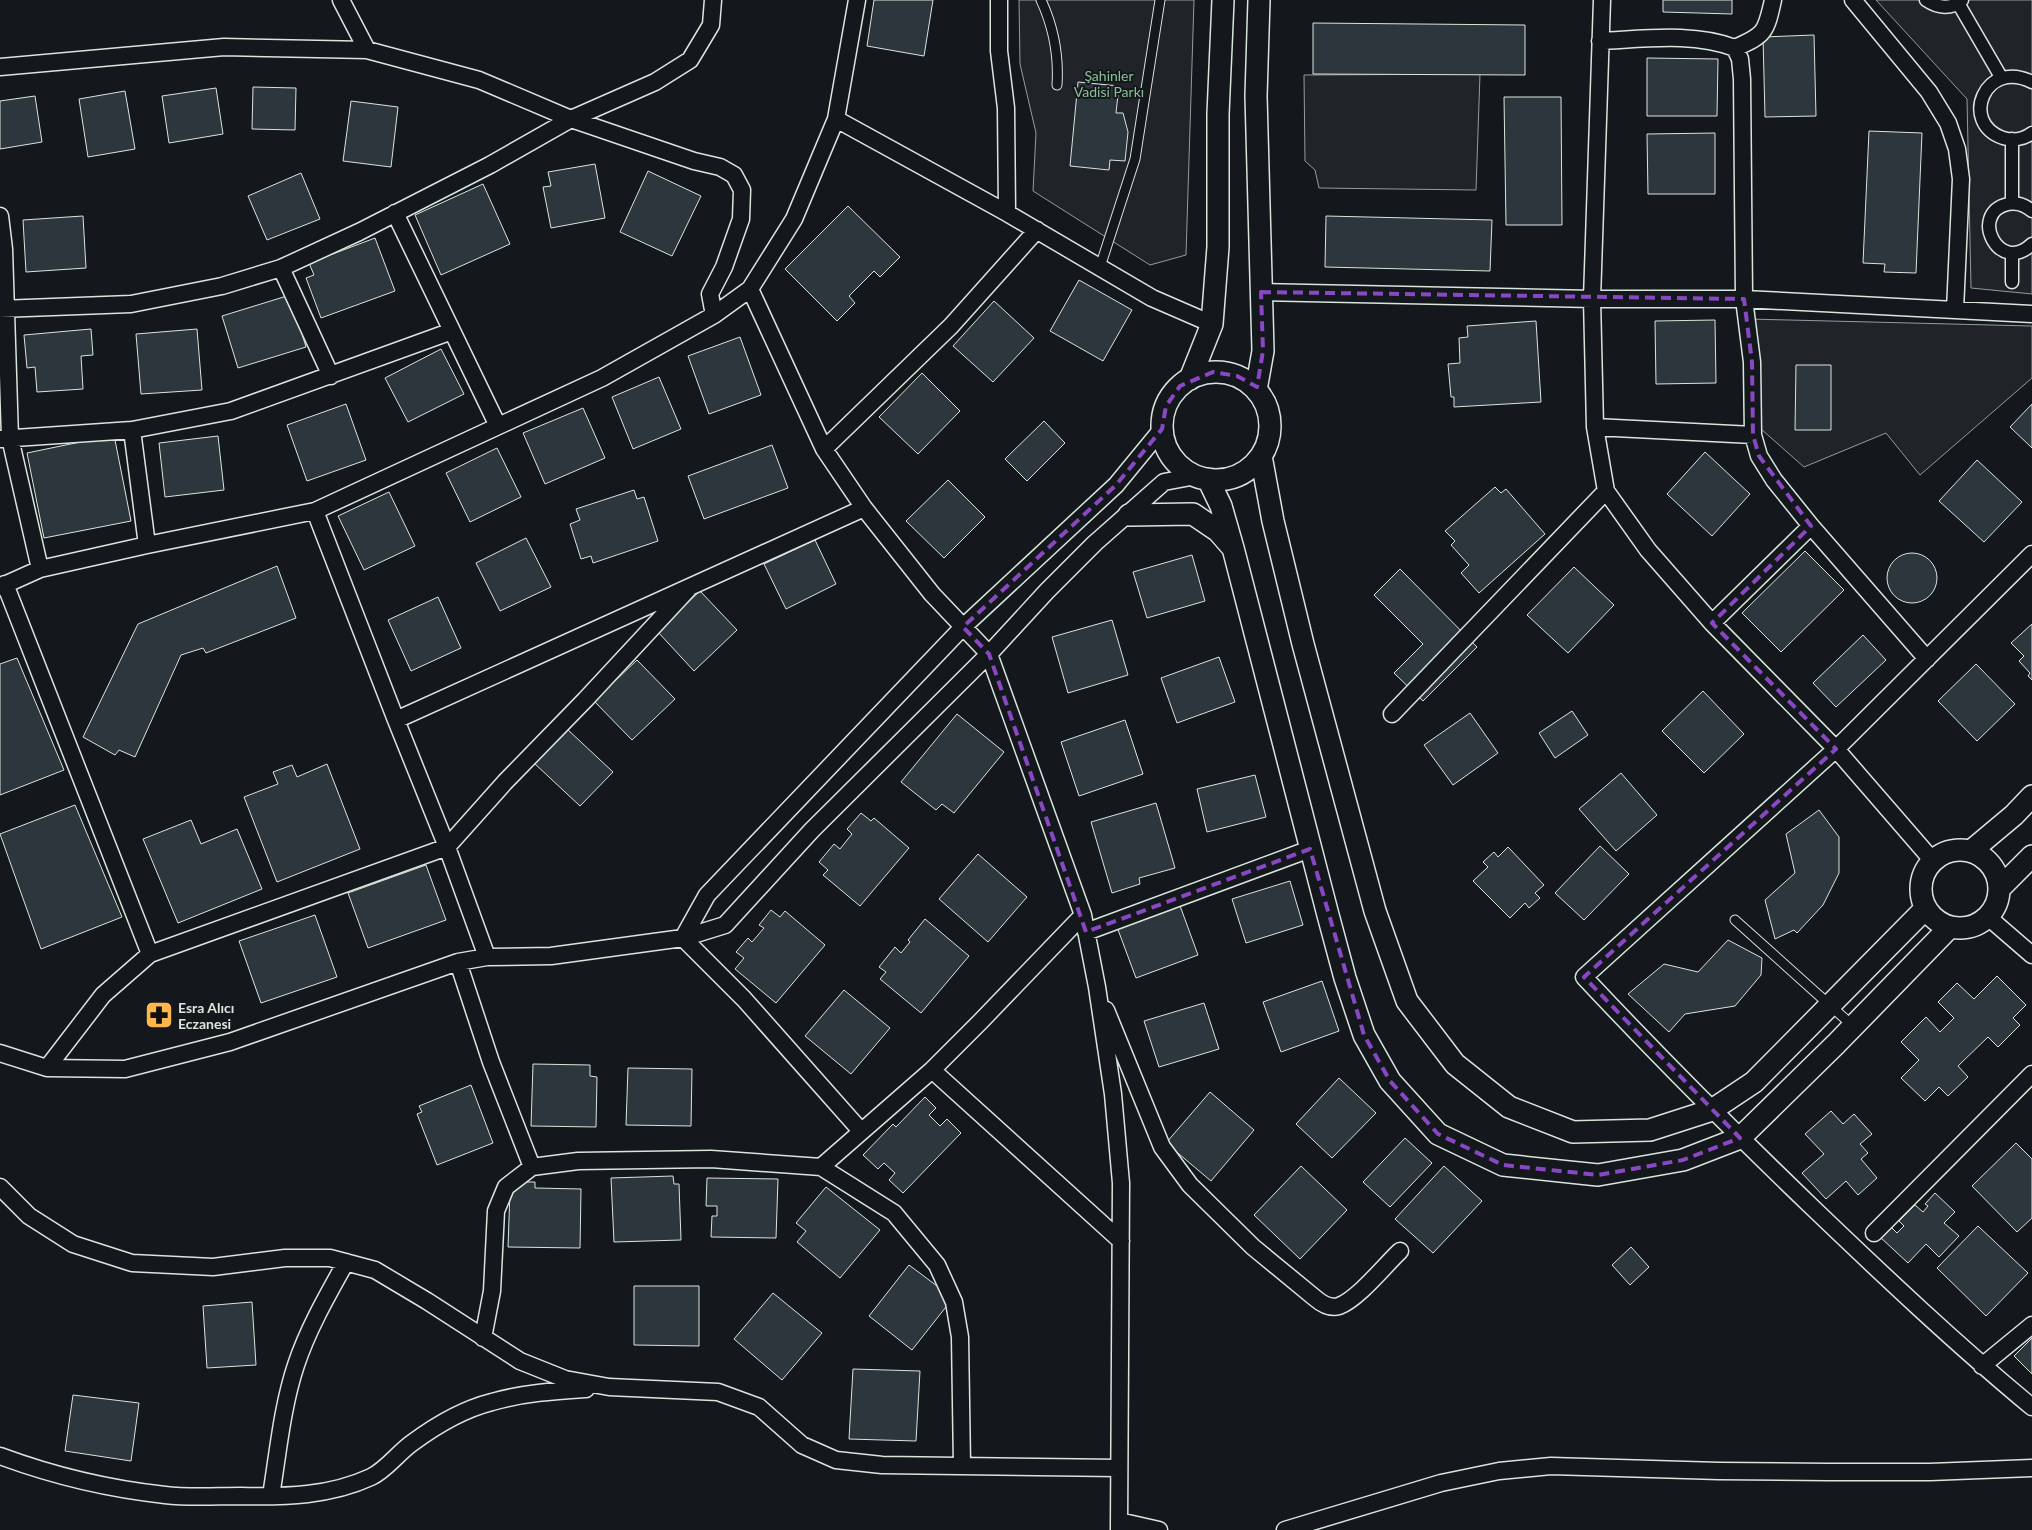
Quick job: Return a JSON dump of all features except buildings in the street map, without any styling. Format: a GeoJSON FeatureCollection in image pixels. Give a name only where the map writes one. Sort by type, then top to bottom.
{"type":"FeatureCollection","features":[{"type":"Feature","properties":{"kind":"street"},"geometry":{"type":"LineString","coordinates":[[340,0],[367,50]]}},
{"type":"Feature","properties":{"kind":"street"},"geometry":{"type":"LineString","coordinates":[[2,309],[131,304],[222,286],[281,268],[359,232],[490,165],[571,120],[655,82],[690,60],[711,25],[713,0]]}},
{"type":"Feature","properties":{"kind":"street"},"geometry":{"type":"LineString","coordinates":[[150,954],[3,585],[40,569],[315,511],[602,378],[714,316],[750,290],[794,219],[836,119],[857,0]]}},
{"type":"Feature","properties":{"kind":"street"},"geometry":{"type":"LineString","coordinates":[[999,0],[999,51],[1006,108],[1006,213]]}},
{"type":"Feature","properties":{"kind":"street"},"geometry":{"type":"LineString","coordinates":[[1190,379],[1212,324],[1218,246],[1218,114],[1223,0]]}},
{"type":"Feature","properties":{"kind":"street"},"geometry":{"type":"LineString","coordinates":[[1256,390],[1263,351],[1256,96],[1259,0]]}},
{"type":"Feature","properties":{"kind":"street"},"geometry":{"type":"LineString","coordinates":[[1602,0],[1592,298],[1595,427],[1606,491],[1648,550],[1712,623],[1836,749],[1933,861]]}},
{"type":"Feature","properties":{"kind":"street"},"geometry":{"type":"LineString","coordinates":[[1735,48],[1758,38],[1768,24],[1773,0]]}},
{"type":"Feature","properties":{"kind":"street"},"geometry":{"type":"LineString","coordinates":[[1853,0],[1929,92],[1948,124],[1957,150],[1960,179],[1955,310]]}},
{"type":"Feature","properties":{"kind":"street"},"geometry":{"type":"LineString","coordinates":[[1926,0],[1942,7],[1960,2],[2001,77]]}},
{"type":"Feature","properties":{"kind":"street"},"geometry":{"type":"LineString","coordinates":[[1600,41],[1699,40],[1720,42],[1735,48],[1740,59],[1742,79],[1744,298],[1752,362],[1753,435],[1759,456],[1774,480],[1811,526],[1927,660]]}},
{"type":"Feature","properties":{"kind":"street"},"geometry":{"type":"LineString","coordinates":[[0,66],[224,47],[367,50],[479,80],[571,120],[694,161],[720,167],[734,175],[742,190],[741,219],[724,267],[710,294],[714,316]]}},
{"type":"Feature","properties":{"kind":"street"},"geometry":{"type":"LineString","coordinates":[[2032,82],[2023,77],[2012,75],[2001,77],[1992,82],[1985,90],[1980,110],[1988,129],[1996,136],[2012,140],[2032,133]]}},
{"type":"Feature","properties":{"kind":"street"},"geometry":{"type":"LineString","coordinates":[[836,119],[1037,230],[1152,298],[1212,324]]}},
{"type":"Feature","properties":{"kind":"street"},"geometry":{"type":"LineString","coordinates":[[2012,140],[2012,203]]}},
{"type":"Feature","properties":{"kind":"street"},"geometry":{"type":"LineString","coordinates":[[2032,211],[2020,204],[2012,203],[1997,209],[1989,224],[1992,240],[1997,246],[2012,253],[2020,252],[2032,244]]}},
{"type":"Feature","properties":{"kind":"street"},"geometry":{"type":"LineString","coordinates":[[395,212],[498,426]]}},
{"type":"Feature","properties":{"kind":"street"},"geometry":{"type":"LineString","coordinates":[[0,216],[4,249],[2,309],[5,439],[40,569]]}},
{"type":"Feature","properties":{"kind":"street"},"geometry":{"type":"LineString","coordinates":[[824,449],[951,326],[1037,230]]}},
{"type":"Feature","properties":{"kind":"street"},"geometry":{"type":"LineString","coordinates":[[2012,253],[2012,282]]}},
{"type":"Feature","properties":{"kind":"street"},"geometry":{"type":"LineString","coordinates":[[281,268],[331,376]]}},
{"type":"Feature","properties":{"kind":"street"},"geometry":{"type":"LineString","coordinates":[[750,290],[824,449],[864,508],[932,594],[989,654],[1083,915],[1097,987],[1112,1094],[1120,1183],[1119,1525],[1159,1530]]}},
{"type":"Feature","properties":{"kind":"street"},"geometry":{"type":"LineString","coordinates":[[1262,292],[1592,298],[1744,298],[2032,314]]}},
{"type":"Feature","properties":{"kind":"street"},"geometry":{"type":"LineString","coordinates":[[5,439],[132,430],[231,411],[452,331]]}},
{"type":"Feature","properties":{"kind":"street"},"geometry":{"type":"LineString","coordinates":[[0,1053],[47,1068],[125,1069],[230,1042],[458,962],[487,957],[551,956],[683,938],[725,925],[812,830],[989,654],[1047,591],[1095,543],[1164,482],[1202,477],[1220,479],[1243,473],[1253,466],[1270,434],[1270,422],[1264,399],[1242,379],[1225,372],[1207,373],[1190,379],[1172,395],[1166,406],[1162,429],[1164,441],[1169,452],[1185,470],[1202,477],[1221,506],[1310,849],[1345,978],[1364,1035],[1390,1081],[1438,1134],[1503,1165],[1598,1176],[1683,1160],[1740,1138],[1854,1026],[1950,927]]}},
{"type":"Feature","properties":{"kind":"street"},"geometry":{"type":"LineString","coordinates":[[1595,427],[1753,435]]}},
{"type":"Feature","properties":{"kind":"street"},"geometry":{"type":"LineString","coordinates":[[683,938],[707,895],[963,627],[1116,484],[1162,429]]}},
{"type":"Feature","properties":{"kind":"street"},"geometry":{"type":"LineString","coordinates":[[132,430],[147,545]]}},
{"type":"Feature","properties":{"kind":"street"},"geometry":{"type":"LineString","coordinates":[[1260,456],[1273,521],[1303,644],[1357,845],[1375,911],[1407,1001],[1455,1064],[1509,1108],[1574,1132],[1650,1130],[1712,1110],[1754,1082],[1926,908]]}},
{"type":"Feature","properties":{"kind":"street"},"geometry":{"type":"LineString","coordinates":[[1392,714],[1606,491]]}},
{"type":"Feature","properties":{"kind":"street"},"geometry":{"type":"LineString","coordinates":[[396,720],[864,508]]}},
{"type":"Feature","properties":{"kind":"street"},"geometry":{"type":"LineString","coordinates":[[315,511],[447,847],[487,957]]}},
{"type":"Feature","properties":{"kind":"street"},"geometry":{"type":"LineString","coordinates":[[1128,515],[1193,514],[1218,531],[1233,548]]}},
{"type":"Feature","properties":{"kind":"street"},"geometry":{"type":"LineString","coordinates":[[1712,623],[1811,526]]}},
{"type":"Feature","properties":{"kind":"street"},"geometry":{"type":"LineString","coordinates":[[2032,554],[1836,749],[1584,977],[1653,1051],[1740,1138],[1892,1284],[1982,1366],[2032,1407]]}},
{"type":"Feature","properties":{"kind":"street"},"geometry":{"type":"LineString","coordinates":[[47,1068],[103,996],[150,954],[447,847],[505,782],[585,700],[690,587]]}},
{"type":"Feature","properties":{"kind":"street"},"geometry":{"type":"LineString","coordinates":[[1971,851],[2014,815],[2032,796]]}},
{"type":"Feature","properties":{"kind":"street"},"geometry":{"type":"LineString","coordinates":[[1086,932],[1310,849]]}},
{"type":"Feature","properties":{"kind":"street"},"geometry":{"type":"LineString","coordinates":[[1950,851],[1971,851],[1980,855],[1991,866],[1998,879],[1998,900],[1988,917],[1970,927],[1950,927],[1940,923],[1926,908],[1921,889],[1926,869],[1933,861],[1950,851]]}},
{"type":"Feature","properties":{"kind":"street"},"geometry":{"type":"LineString","coordinates":[[1999,889],[2032,856]]}},
{"type":"Feature","properties":{"kind":"street"},"geometry":{"type":"LineString","coordinates":[[821,1167],[932,1070],[982,1021],[1083,915]]}},
{"type":"Feature","properties":{"kind":"street"},"geometry":{"type":"LineString","coordinates":[[1988,917],[2032,955]]}},
{"type":"Feature","properties":{"kind":"street"},"geometry":{"type":"LineString","coordinates":[[683,938],[744,999],[861,1131]]}},
{"type":"Feature","properties":{"kind":"street"},"geometry":{"type":"LineString","coordinates":[[458,962],[491,1062],[532,1168]]}},
{"type":"Feature","properties":{"kind":"street"},"geometry":{"type":"LineString","coordinates":[[1097,987],[1162,1147],[1190,1185],[1253,1247],[1324,1305],[1338,1307],[1352,1299],[1400,1251]]}},
{"type":"Feature","properties":{"kind":"street"},"geometry":{"type":"LineString","coordinates":[[932,1070],[1121,1241]]}},
{"type":"Feature","properties":{"kind":"street"},"geometry":{"type":"LineString","coordinates":[[1874,1233],[2032,1074]]}},
{"type":"Feature","properties":{"kind":"street"},"geometry":{"type":"LineString","coordinates":[[483,1338],[492,1291],[496,1211],[506,1187],[532,1168],[578,1161],[711,1159],[821,1167],[894,1213],[937,1264],[954,1302],[960,1337],[962,1466]]}},
{"type":"Feature","properties":{"kind":"street"},"geometry":{"type":"LineString","coordinates":[[0,1187],[29,1216],[73,1244],[132,1263],[213,1267],[285,1258],[330,1258],[375,1270],[520,1361],[565,1379],[609,1387]]}},
{"type":"Feature","properties":{"kind":"street"},"geometry":{"type":"LineString","coordinates":[[271,1496],[285,1410],[296,1366],[314,1319],[346,1262]]}},
{"type":"Feature","properties":{"kind":"street"},"geometry":{"type":"LineString","coordinates":[[1982,1366],[2032,1325]]}},
{"type":"Feature","properties":{"kind":"street"},"geometry":{"type":"LineString","coordinates":[[0,1456],[38,1470],[95,1484],[167,1496],[312,1494],[344,1488],[374,1476],[411,1444],[451,1419],[492,1402],[540,1392],[609,1387],[718,1392],[759,1407],[802,1445],[836,1460],[882,1465],[1119,1468]]}},
{"type":"Feature","properties":{"kind":"street"},"geometry":{"type":"LineString","coordinates":[[1285,1530],[1441,1483],[1499,1471],[1551,1466],[1828,1472],[1930,1472],[2032,1468]]}},
{"type":"Feature","properties":{"kind":"lane"},"geometry":{"type":"LineString","coordinates":[[1041,0],[1049,19],[1057,48],[1057,85]]}},
{"type":"Feature","properties":{"kind":"lane"},"geometry":{"type":"LineString","coordinates":[[1100,267],[1135,159],[1160,0]]}},
{"type":"Feature","properties":{"kind":"lane"},"geometry":{"type":"LineString","coordinates":[[1735,920],[1829,1006],[1854,1026]]}},
{"type":"Feature","properties":{"kind":"highlighted area"},"geometry":{"type":"Polygon","coordinates":[[[1261,292],[1744,299],[1752,362],[1753,435],[1759,456],[1811,526],[1712,623],[1836,749],[1584,977],[1740,1138],[1683,1160],[1598,1175],[1503,1165],[1438,1134],[1390,1081],[1364,1035],[1310,849],[1086,932],[989,654],[963,627],[1116,485],[1162,429],[1166,406],[1180,386],[1213,372],[1237,376],[1257,387],[1263,351],[1261,292]]]}},
{"type":"Feature","properties":{"kind":"green space","name":"Şahinler Vadisi Parkı"},"geometry":{"type":"Polygon","coordinates":[[[1019,0],[1194,0],[1186,255],[1150,265],[1033,191],[1036,133],[1020,64],[1019,0]]]}},
{"type":"Feature","properties":{"kind":"green space"},"geometry":{"type":"Polygon","coordinates":[[[1876,0],[2032,0],[2032,294],[1971,288],[1967,99],[1876,0]]]}},
{"type":"Feature","properties":{"kind":"green space"},"geometry":{"type":"Polygon","coordinates":[[[1480,74],[1476,190],[1319,188],[1315,170],[1305,161],[1304,75],[1480,74]]]}},
{"type":"Feature","properties":{"kind":"green space"},"geometry":{"type":"Polygon","coordinates":[[[1748,319],[2032,326],[2032,378],[1920,475],[1886,433],[1804,467],[1752,421],[1748,319]]]}},
{"type":"Feature","properties":{"kind":"place","name":"Esra Alıcı Eczanesi"},"geometry":{"type":"Point","coordinates":[159,1015]}}]}
